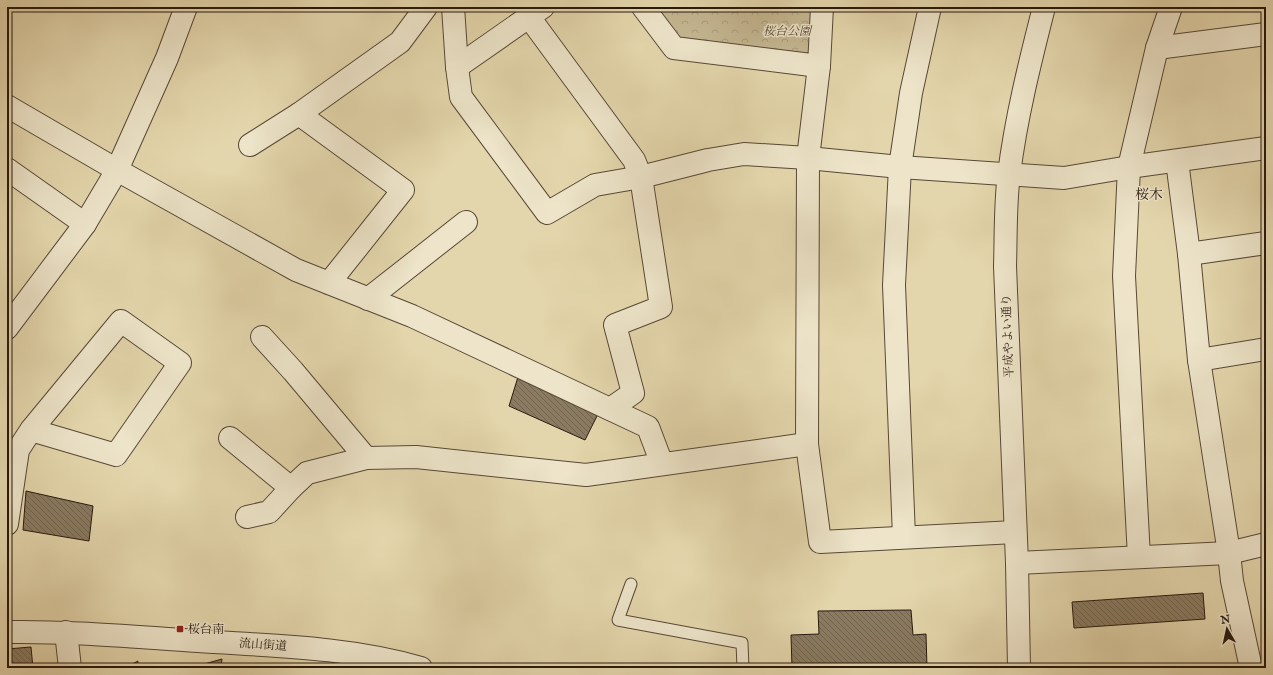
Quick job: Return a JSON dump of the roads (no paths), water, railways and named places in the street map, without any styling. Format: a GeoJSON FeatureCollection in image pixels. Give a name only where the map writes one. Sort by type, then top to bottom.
{"type":"FeatureCollection","features":[{"type":"Feature","properties":{"kind":"street"},"geometry":{"type":"LineString","coordinates":[[7,328],[85,224],[117,170],[167,58],[186,7]]}},
{"type":"Feature","properties":{"kind":"street"},"geometry":{"type":"LineString","coordinates":[[250,145],[299,114],[400,42],[426,7]]}},
{"type":"Feature","properties":{"kind":"street"},"geometry":{"type":"LineString","coordinates":[[453,7],[457,67],[461,97],[547,213],[595,185],[640,177],[708,160],[744,154],[808,158],[900,167],[1064,178],[1129,167],[1266,148]]}},
{"type":"Feature","properties":{"kind":"street"},"geometry":{"type":"LineString","coordinates":[[643,7],[674,48],[819,66]]}},
{"type":"Feature","properties":{"kind":"street"},"geometry":{"type":"LineString","coordinates":[[822,7],[819,66],[808,158],[807,444],[820,542],[1015,532]]}},
{"type":"Feature","properties":{"kind":"street"},"geometry":{"type":"LineString","coordinates":[[904,538],[894,285],[900,167],[911,93],[930,7]]}},
{"type":"Feature","properties":{"kind":"street","name":"平成やよい通り"},"geometry":{"type":"LineString","coordinates":[[1019,668],[1017,563],[1005,266],[1009,175],[1023,96],[1044,7]]}},
{"type":"Feature","properties":{"kind":"street"},"geometry":{"type":"LineString","coordinates":[[1139,557],[1124,276],[1129,167],[1157,48],[1172,7]]}},
{"type":"Feature","properties":{"kind":"street"},"geometry":{"type":"LineString","coordinates":[[457,67],[536,12],[634,160],[640,177],[661,307],[615,325],[633,394],[610,409]]}},
{"type":"Feature","properties":{"kind":"street"},"geometry":{"type":"LineString","coordinates":[[1157,48],[1266,34]]}},
{"type":"Feature","properties":{"kind":"street"},"geometry":{"type":"LineString","coordinates":[[7,106],[117,170],[296,270],[412,316],[648,427],[662,464]]}},
{"type":"Feature","properties":{"kind":"street"},"geometry":{"type":"LineString","coordinates":[[299,114],[403,190],[329,283]]}},
{"type":"Feature","properties":{"kind":"street"},"geometry":{"type":"LineString","coordinates":[[1177,161],[1189,254],[1199,360],[1230,553],[1232,581],[1250,668]]}},
{"type":"Feature","properties":{"kind":"street"},"geometry":{"type":"LineString","coordinates":[[7,169],[85,224]]}},
{"type":"Feature","properties":{"kind":"street"},"geometry":{"type":"LineString","coordinates":[[368,299],[466,222]]}},
{"type":"Feature","properties":{"kind":"street"},"geometry":{"type":"LineString","coordinates":[[1189,254],[1266,244]]}},
{"type":"Feature","properties":{"kind":"street"},"geometry":{"type":"LineString","coordinates":[[7,524],[18,450],[31,430],[121,321],[180,363],[116,455],[31,430]]}},
{"type":"Feature","properties":{"kind":"street"},"geometry":{"type":"LineString","coordinates":[[262,337],[293,371],[366,458]]}},
{"type":"Feature","properties":{"kind":"street"},"geometry":{"type":"LineString","coordinates":[[1199,360],[1266,349]]}},
{"type":"Feature","properties":{"kind":"street"},"geometry":{"type":"LineString","coordinates":[[230,438],[290,488]]}},
{"type":"Feature","properties":{"kind":"street"},"geometry":{"type":"LineString","coordinates":[[247,517],[269,512],[290,488],[307,473],[366,458],[416,457],[586,475],[807,444]]}},
{"type":"Feature","properties":{"kind":"street"},"geometry":{"type":"LineString","coordinates":[[1017,563],[1230,553],[1266,544]]}},
{"type":"Feature","properties":{"kind":"street","name":"流山街道"},"geometry":{"type":"LineString","coordinates":[[7,632],[66,632],[306,648],[395,660],[421,668]]}},
{"type":"Feature","properties":{"kind":"street"},"geometry":{"type":"LineString","coordinates":[[66,632],[70,668]]}},
{"type":"Feature","properties":{"kind":"lane"},"geometry":{"type":"LineString","coordinates":[[631,584],[618,620],[742,643],[743,668]]}},
{"type":"Feature","properties":{"kind":"place","name":"桜台南"},"geometry":{"type":"Point","coordinates":[180,629]}},
{"type":"Feature","properties":{"kind":"district","name":"桜木"},"geometry":{"type":"Point","coordinates":[1149,195]}},
{"type":"Feature","properties":{"kind":"park label","name":"桜台公園"},"geometry":{"type":"Point","coordinates":[787,31]}}]}
